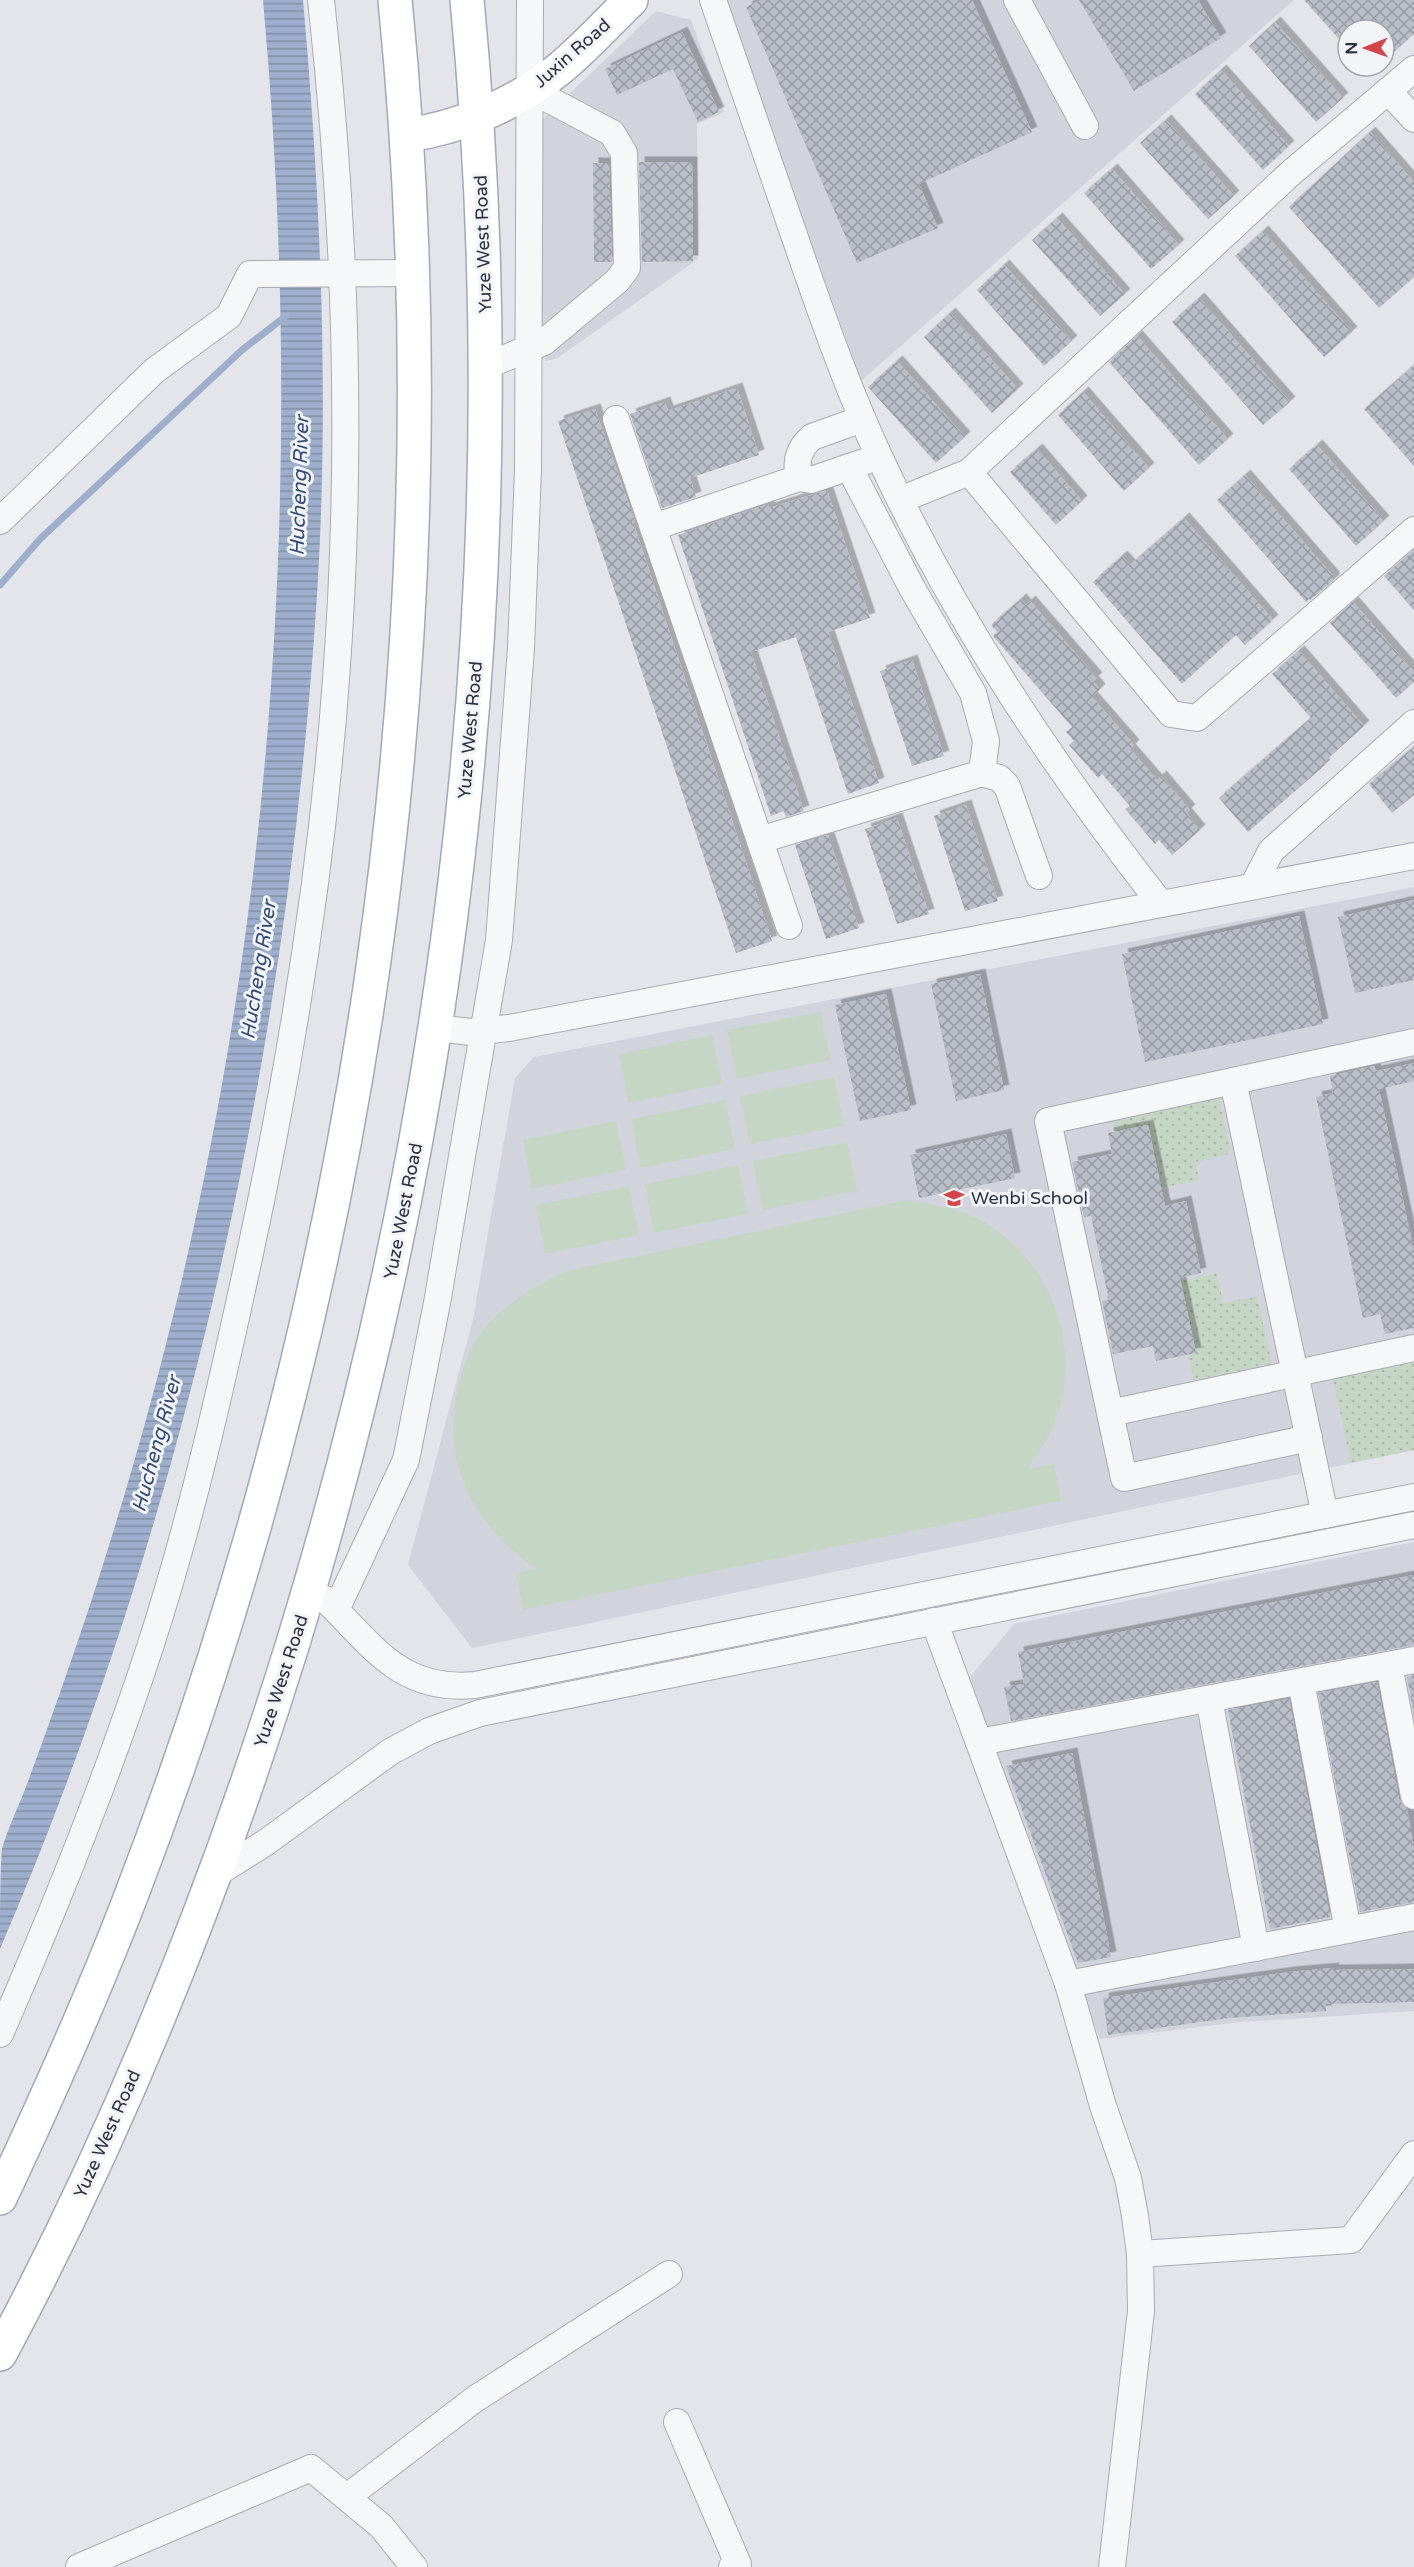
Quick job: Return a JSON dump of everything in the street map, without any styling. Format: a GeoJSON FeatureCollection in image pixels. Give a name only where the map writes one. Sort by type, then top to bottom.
{"type":"FeatureCollection","features":[{"type":"Feature","properties":{"kind":"main road"},"geometry":{"type":"LineString","coordinates":[[0,2198],[87,2005],[171,1788],[208,1677],[246,1554],[296,1370],[319,1271],[360,1055],[393,806],[409,610],[414,499],[416,399],[414,273],[406,123],[396,0]]}},
{"type":"Feature","properties":{"kind":"main road","name":"Yuze West Road"},"geometry":{"type":"LineString","coordinates":[[0,2354],[105,2141],[152,2032],[214,1875],[276,1699],[365,1387],[409,1186],[436,1028],[462,825],[473,704],[485,501],[486,366],[482,209],[467,0]]}},
{"type":"Feature","properties":{"kind":"main road","name":"Juxin Road"},"geometry":{"type":"LineString","coordinates":[[529,76],[544,52],[598,0]]}},
{"type":"Feature","properties":{"kind":"main road","name":"Juxin Road"},"geometry":{"type":"LineString","coordinates":[[406,123],[443,127],[476,104],[529,76],[558,70],[631,0]]}},
{"type":"Feature","properties":{"kind":"street"},"geometry":{"type":"LineString","coordinates":[[0,2034],[82,1837],[153,1639],[213,1414],[264,1187],[307,937],[328,774],[336,680],[342,586],[345,450],[333,136],[321,0]]}},
{"type":"Feature","properties":{"kind":"street"},"geometry":{"type":"LineString","coordinates":[[336,1610],[406,1460],[437,1303],[499,940],[521,648],[528,470],[530,0]]}},
{"type":"Feature","properties":{"kind":"street"},"geometry":{"type":"LineString","coordinates":[[712,0],[825,324],[862,419],[900,500],[972,633],[1011,697],[1102,828],[1161,904]]}},
{"type":"Feature","properties":{"kind":"street"},"geometry":{"type":"LineString","coordinates":[[1017,0],[1085,126]]}},
{"type":"Feature","properties":{"kind":"street"},"geometry":{"type":"LineString","coordinates":[[900,500],[969,472],[1292,172],[1414,69]]}},
{"type":"Feature","properties":{"kind":"street"},"geometry":{"type":"LineString","coordinates":[[486,366],[544,342],[618,281],[627,268],[624,153],[612,133],[529,76]]}},
{"type":"Feature","properties":{"kind":"street"},"geometry":{"type":"LineString","coordinates":[[1388,91],[1414,119]]}},
{"type":"Feature","properties":{"kind":"street"},"geometry":{"type":"LineString","coordinates":[[0,521],[154,371],[229,316],[250,274],[414,273]]}},
{"type":"Feature","properties":{"kind":"street"},"geometry":{"type":"LineString","coordinates":[[616,419],[789,926]]}},
{"type":"Feature","properties":{"kind":"street"},"geometry":{"type":"LineString","coordinates":[[799,478],[797,459],[805,443],[812,437],[862,419]]}},
{"type":"Feature","properties":{"kind":"street"},"geometry":{"type":"LineString","coordinates":[[654,527],[799,478],[811,480],[880,458]]}},
{"type":"Feature","properties":{"kind":"street"},"geometry":{"type":"LineString","coordinates":[[849,467],[912,588],[973,693],[986,741],[981,773]]}},
{"type":"Feature","properties":{"kind":"street"},"geometry":{"type":"LineString","coordinates":[[969,472],[1171,714],[1197,718],[1414,530]]}},
{"type":"Feature","properties":{"kind":"street"},"geometry":{"type":"LineString","coordinates":[[1253,886],[1271,851],[1414,723]]}},
{"type":"Feature","properties":{"kind":"street"},"geometry":{"type":"LineString","coordinates":[[760,840],[981,773],[999,778],[1008,786],[1039,876]]}},
{"type":"Feature","properties":{"kind":"street"},"geometry":{"type":"LineString","coordinates":[[436,1028],[483,1031],[1414,856]]}},
{"type":"Feature","properties":{"kind":"street"},"geometry":{"type":"LineString","coordinates":[[1309,1438],[1124,1478],[1048,1121],[1414,1042]]}},
{"type":"Feature","properties":{"kind":"street"},"geometry":{"type":"LineString","coordinates":[[1233,1081],[1325,1515]]}},
{"type":"Feature","properties":{"kind":"street"},"geometry":{"type":"LineString","coordinates":[[1110,1413],[1414,1348]]}},
{"type":"Feature","properties":{"kind":"street"},"geometry":{"type":"LineString","coordinates":[[310,1586],[400,1671],[431,1683],[467,1686],[1414,1497]]}},
{"type":"Feature","properties":{"kind":"street"},"geometry":{"type":"LineString","coordinates":[[214,1875],[274,1837],[390,1752],[439,1727],[480,1713],[1414,1525]]}},
{"type":"Feature","properties":{"kind":"street"},"geometry":{"type":"LineString","coordinates":[[934,1622],[1068,1984],[1103,2106],[1128,2178],[1140,2254],[1141,2311],[1112,2567]]}},
{"type":"Feature","properties":{"kind":"street"},"geometry":{"type":"LineString","coordinates":[[979,1742],[1402,1663],[1414,1796]]}},
{"type":"Feature","properties":{"kind":"street"},"geometry":{"type":"LineString","coordinates":[[1301,1682],[1348,1930]]}},
{"type":"Feature","properties":{"kind":"street"},"geometry":{"type":"LineString","coordinates":[[1209,1699],[1256,1948]]}},
{"type":"Feature","properties":{"kind":"street"},"geometry":{"type":"LineString","coordinates":[[1068,1984],[1414,1917]]}},
{"type":"Feature","properties":{"kind":"street"},"geometry":{"type":"LineString","coordinates":[[1140,2254],[1351,2240],[1414,2154]]}},
{"type":"Feature","properties":{"kind":"street"},"geometry":{"type":"LineString","coordinates":[[347,2497],[475,2398],[669,2274]]}},
{"type":"Feature","properties":{"kind":"street"},"geometry":{"type":"LineString","coordinates":[[677,2422],[738,2564],[732,2567]]}},
{"type":"Feature","properties":{"kind":"street"},"geometry":{"type":"LineString","coordinates":[[80,2567],[311,2468],[381,2526],[414,2567]]}},
{"type":"Feature","properties":{"kind":"shaded area"},"geometry":{"type":"Polygon","coordinates":[[[724,0],[1294,0],[861,381],[724,0]]]}},
{"type":"Feature","properties":{"kind":"shaded area"},"geometry":{"type":"Polygon","coordinates":[[[656,11],[691,20],[724,112],[697,124],[698,259],[556,359],[545,361],[542,326],[542,120],[656,11]]]}},
{"type":"Feature","properties":{"kind":"shaded area","name":"Wenbi School"},"geometry":{"type":"Polygon","coordinates":[[[1414,887],[1414,1450],[472,1648],[408,1565],[473,1319],[515,1078],[534,1057],[1414,887]]]}},
{"type":"Feature","properties":{"kind":"shaded area"},"geometry":{"type":"Polygon","coordinates":[[[1414,1542],[1414,2011],[1242,2022],[1100,2039],[969,1678],[1014,1624],[1414,1542]]]}},
{"type":"Feature","properties":{"kind":"green space"},"geometry":{"type":"Polygon","coordinates":[[[820,1012],[831,1060],[737,1079],[727,1030],[820,1012]]]}},
{"type":"Feature","properties":{"kind":"green space"},"geometry":{"type":"Polygon","coordinates":[[[712,1035],[722,1084],[628,1103],[619,1054],[712,1035]]]}},
{"type":"Feature","properties":{"kind":"green space"},"geometry":{"type":"Polygon","coordinates":[[[834,1077],[844,1126],[750,1144],[740,1096],[834,1077]]]}},
{"type":"Feature","properties":{"kind":"green space"},"geometry":{"type":"Polygon","coordinates":[[[1219,1097],[1230,1149],[1227,1155],[1196,1162],[1199,1180],[1161,1188],[1148,1125],[1115,1132],[1112,1113],[1219,1097]]]}},
{"type":"Feature","properties":{"kind":"green space"},"geometry":{"type":"Polygon","coordinates":[[[725,1100],[735,1149],[641,1168],[631,1119],[725,1100]]]}},
{"type":"Feature","properties":{"kind":"green space"},"geometry":{"type":"Polygon","coordinates":[[[616,1121],[626,1170],[532,1189],[523,1140],[616,1121]]]}},
{"type":"Feature","properties":{"kind":"green space"},"geometry":{"type":"Polygon","coordinates":[[[847,1142],[857,1191],[763,1210],[753,1161],[847,1142]]]}},
{"type":"Feature","properties":{"kind":"green space"},"geometry":{"type":"Polygon","coordinates":[[[738,1165],[748,1214],[654,1233],[645,1184],[738,1165]]]}},
{"type":"Feature","properties":{"kind":"green space"},"geometry":{"type":"Polygon","coordinates":[[[629,1186],[639,1235],[545,1254],[536,1205],[629,1186]]]}},
{"type":"Feature","properties":{"kind":"green space"},"geometry":{"type":"Polygon","coordinates":[[[902,1201],[957,1210],[992,1227],[1016,1246],[1035,1269],[1050,1296],[1060,1324],[1065,1354],[1065,1384],[1052,1429],[1027,1469],[1054,1464],[1061,1501],[523,1610],[516,1573],[536,1569],[495,1533],[479,1512],[458,1467],[454,1442],[454,1415],[462,1372],[475,1342],[493,1319],[524,1294],[570,1270],[902,1201]]]}},
{"type":"Feature","properties":{"kind":"green space"},"geometry":{"type":"Polygon","coordinates":[[[1217,1273],[1223,1303],[1257,1296],[1272,1364],[1194,1380],[1188,1355],[1196,1352],[1181,1281],[1217,1273]]]}},
{"type":"Feature","properties":{"kind":"green space"},"geometry":{"type":"Polygon","coordinates":[[[1414,1357],[1414,1450],[1351,1463],[1332,1374],[1414,1357]]]}},
{"type":"Feature","properties":{"kind":"water","name":"Hucheng River"},"geometry":{"type":"Polygon","coordinates":[[[263,0],[303,0],[315,152],[322,305],[322,458],[316,610],[301,782],[279,954],[250,1124],[215,1293],[172,1460],[122,1626],[65,1789],[0,1949],[2,1849],[90,1605],[151,1402],[182,1279],[215,1121],[241,963],[261,803],[274,643],[280,482],[281,321],[275,161],[263,0]]]}},
{"type":"Feature","properties":{"kind":"building"},"geometry":{"type":"Polygon","coordinates":[[[761,0],[972,0],[1032,132],[919,184],[938,228],[857,263],[746,7],[761,0]]]}},
{"type":"Feature","properties":{"kind":"building"},"geometry":{"type":"Polygon","coordinates":[[[1079,0],[1198,0],[1221,38],[1134,91],[1079,0]]]}},
{"type":"Feature","properties":{"kind":"building"},"geometry":{"type":"Polygon","coordinates":[[[1304,0],[1414,0],[1414,34],[1396,50],[1396,18],[1336,18],[1336,36],[1304,0]]]}},
{"type":"Feature","properties":{"kind":"building"},"geometry":{"type":"Polygon","coordinates":[[[1275,22],[1343,98],[1316,122],[1249,46],[1275,22]]]}},
{"type":"Feature","properties":{"kind":"building"},"geometry":{"type":"Polygon","coordinates":[[[682,32],[719,112],[698,122],[673,69],[617,95],[605,69],[682,32]]]}},
{"type":"Feature","properties":{"kind":"building"},"geometry":{"type":"Polygon","coordinates":[[[1221,70],[1289,146],[1263,170],[1195,94],[1221,70]]]}},
{"type":"Feature","properties":{"kind":"building"},"geometry":{"type":"Polygon","coordinates":[[[1166,120],[1234,196],[1208,219],[1140,143],[1166,120]]]}},
{"type":"Feature","properties":{"kind":"building"},"geometry":{"type":"Polygon","coordinates":[[[1370,132],[1414,182],[1414,277],[1379,308],[1289,207],[1370,132]]]}},
{"type":"Feature","properties":{"kind":"building"},"geometry":{"type":"Polygon","coordinates":[[[639,162],[692,162],[693,261],[642,262],[639,162]]]}},
{"type":"Feature","properties":{"kind":"building"},"geometry":{"type":"Polygon","coordinates":[[[593,163],[609,163],[612,262],[594,262],[593,163]]]}},
{"type":"Feature","properties":{"kind":"building"},"geometry":{"type":"Polygon","coordinates":[[[1112,169],[1179,245],[1151,269],[1084,193],[1112,169]]]}},
{"type":"Feature","properties":{"kind":"building"},"geometry":{"type":"Polygon","coordinates":[[[1057,218],[1125,294],[1100,316],[1032,240],[1057,218]]]}},
{"type":"Feature","properties":{"kind":"building"},"geometry":{"type":"Polygon","coordinates":[[[1263,231],[1352,332],[1324,357],[1235,256],[1263,231]]]}},
{"type":"Feature","properties":{"kind":"building"},"geometry":{"type":"Polygon","coordinates":[[[1004,265],[1072,341],[1044,366],[977,290],[1004,265]]]}},
{"type":"Feature","properties":{"kind":"building"},"geometry":{"type":"Polygon","coordinates":[[[1199,298],[1290,402],[1263,425],[1172,322],[1199,298]]]}},
{"type":"Feature","properties":{"kind":"building"},"geometry":{"type":"Polygon","coordinates":[[[950,313],[1018,389],[992,413],[924,337],[950,313]]]}},
{"type":"Feature","properties":{"kind":"building"},"geometry":{"type":"Polygon","coordinates":[[[1137,336],[1228,439],[1199,465],[1109,362],[1137,336]]]}},
{"type":"Feature","properties":{"kind":"building"},"geometry":{"type":"Polygon","coordinates":[[[897,361],[965,437],[936,463],[868,387],[897,361]]]}},
{"type":"Feature","properties":{"kind":"building"},"geometry":{"type":"Polygon","coordinates":[[[1414,365],[1414,466],[1364,409],[1414,365]]]}},
{"type":"Feature","properties":{"kind":"building"},"geometry":{"type":"Polygon","coordinates":[[[737,388],[759,455],[690,478],[696,497],[662,508],[630,414],[665,402],[668,411],[737,388]]]}},
{"type":"Feature","properties":{"kind":"building"},"geometry":{"type":"Polygon","coordinates":[[[1083,392],[1149,468],[1124,491],[1058,415],[1083,392]]]}},
{"type":"Feature","properties":{"kind":"building"},"geometry":{"type":"Polygon","coordinates":[[[595,409],[635,522],[633,522],[772,941],[736,953],[558,421],[595,409]]]}},
{"type":"Feature","properties":{"kind":"building"},"geometry":{"type":"Polygon","coordinates":[[[1317,445],[1384,521],[1356,546],[1289,469],[1317,445]]]}},
{"type":"Feature","properties":{"kind":"building"},"geometry":{"type":"Polygon","coordinates":[[[1037,449],[1082,501],[1056,525],[1010,472],[1037,449]]]}},
{"type":"Feature","properties":{"kind":"building"},"geometry":{"type":"Polygon","coordinates":[[[1245,475],[1334,577],[1334,580],[1306,602],[1217,500],[1245,475]]]}},
{"type":"Feature","properties":{"kind":"building"},"geometry":{"type":"Polygon","coordinates":[[[827,490],[870,618],[828,632],[879,783],[848,794],[796,637],[751,652],[804,811],[786,817],[784,811],[771,816],[678,535],[768,504],[769,508],[827,490]]]}},
{"type":"Feature","properties":{"kind":"building"},"geometry":{"type":"Polygon","coordinates":[[[1184,518],[1273,620],[1245,645],[1236,635],[1182,684],[1093,582],[1122,556],[1130,565],[1184,518]]]}},
{"type":"Feature","properties":{"kind":"building"},"geometry":{"type":"Polygon","coordinates":[[[1414,550],[1414,610],[1384,576],[1414,550]]]}},
{"type":"Feature","properties":{"kind":"building"},"geometry":{"type":"Polygon","coordinates":[[[1021,599],[1026,605],[1030,601],[1097,678],[1093,681],[1100,689],[1092,697],[1134,745],[1130,749],[1157,780],[1161,776],[1190,810],[1186,813],[1200,830],[1172,855],[1159,840],[1155,844],[1125,809],[1130,806],[1102,774],[1098,778],[1069,745],[1074,741],[1066,732],[1072,727],[993,636],[997,632],[991,625],[1021,599]]]}},
{"type":"Feature","properties":{"kind":"building"},"geometry":{"type":"Polygon","coordinates":[[[1353,602],[1414,672],[1414,682],[1396,698],[1330,623],[1353,602]]]}},
{"type":"Feature","properties":{"kind":"building"},"geometry":{"type":"Polygon","coordinates":[[[1299,651],[1364,726],[1323,763],[1325,765],[1248,832],[1219,798],[1311,718],[1272,674],[1299,651]]]}},
{"type":"Feature","properties":{"kind":"building"},"geometry":{"type":"Polygon","coordinates":[[[912,660],[944,756],[912,766],[880,671],[912,660]]]}},
{"type":"Feature","properties":{"kind":"building"},"geometry":{"type":"Polygon","coordinates":[[[1414,747],[1414,795],[1392,813],[1369,784],[1414,747]]]}},
{"type":"Feature","properties":{"kind":"building"},"geometry":{"type":"Polygon","coordinates":[[[966,805],[998,901],[965,911],[934,816],[966,805]]]}},
{"type":"Feature","properties":{"kind":"building"},"geometry":{"type":"Polygon","coordinates":[[[897,818],[929,914],[897,924],[865,829],[897,818]]]}},
{"type":"Feature","properties":{"kind":"building"},"geometry":{"type":"Polygon","coordinates":[[[828,835],[859,928],[826,939],[795,845],[828,835]]]}},
{"type":"Feature","properties":{"kind":"building"},"geometry":{"type":"Polygon","coordinates":[[[1414,900],[1414,980],[1355,993],[1338,917],[1414,900]]]}},
{"type":"Feature","properties":{"kind":"building"},"geometry":{"type":"Polygon","coordinates":[[[1299,916],[1323,1024],[1145,1062],[1122,954],[1299,916]]]}},
{"type":"Feature","properties":{"kind":"building"},"geometry":{"type":"Polygon","coordinates":[[[980,974],[1004,1090],[956,1101],[931,984],[980,974]]]}},
{"type":"Feature","properties":{"kind":"building"},"geometry":{"type":"Polygon","coordinates":[[[886,994],[911,1110],[860,1121],[835,1005],[886,994]]]}},
{"type":"Feature","properties":{"kind":"building"},"geometry":{"type":"Polygon","coordinates":[[[1414,1063],[1414,1081],[1379,1089],[1414,1251],[1414,1328],[1385,1334],[1380,1314],[1363,1318],[1316,1097],[1333,1093],[1330,1076],[1374,1066],[1376,1071],[1414,1063]]]}},
{"type":"Feature","properties":{"kind":"building"},"geometry":{"type":"Polygon","coordinates":[[[1148,1125],[1165,1206],[1186,1201],[1201,1273],[1180,1278],[1196,1353],[1156,1361],[1153,1346],[1113,1354],[1102,1301],[1109,1300],[1091,1216],[1084,1217],[1072,1162],[1112,1154],[1108,1133],[1148,1125]]]}},
{"type":"Feature","properties":{"kind":"building"},"geometry":{"type":"Polygon","coordinates":[[[1006,1134],[1015,1178],[919,1198],[910,1155],[1006,1134]]]}},
{"type":"Feature","properties":{"kind":"building"},"geometry":{"type":"Polygon","coordinates":[[[1414,1575],[1414,1645],[1011,1721],[1004,1687],[1024,1684],[1018,1652],[1414,1575]]]}},
{"type":"Feature","properties":{"kind":"building"},"geometry":{"type":"Polygon","coordinates":[[[1414,1675],[1414,1716],[1407,1677],[1414,1675]]]}},
{"type":"Feature","properties":{"kind":"building"},"geometry":{"type":"Polygon","coordinates":[[[1377,1682],[1399,1799],[1407,1809],[1414,1847],[1414,1902],[1360,1912],[1318,1693],[1377,1682]]]}},
{"type":"Feature","properties":{"kind":"building"},"geometry":{"type":"Polygon","coordinates":[[[1289,1699],[1330,1917],[1270,1929],[1228,1710],[1289,1699]]]}},
{"type":"Feature","properties":{"kind":"building"},"geometry":{"type":"Polygon","coordinates":[[[1072,1753],[1111,1957],[1078,1963],[1006,1766],[1072,1753]]]}},
{"type":"Feature","properties":{"kind":"building"},"geometry":{"type":"Polygon","coordinates":[[[1334,1968],[1334,1970],[1414,1969],[1414,2002],[1326,2004],[1326,2011],[1229,2018],[1108,2035],[1103,1998],[1289,1972],[1334,1968]]]}},
{"type":"Feature","properties":{"kind":"waterway"},"geometry":{"type":"LineString","coordinates":[[0,585],[40,539],[242,350],[286,316]]}},
{"type":"Feature","properties":{"kind":"place","name":"Wenbi School"},"geometry":{"type":"Point","coordinates":[954,1198]}}]}
